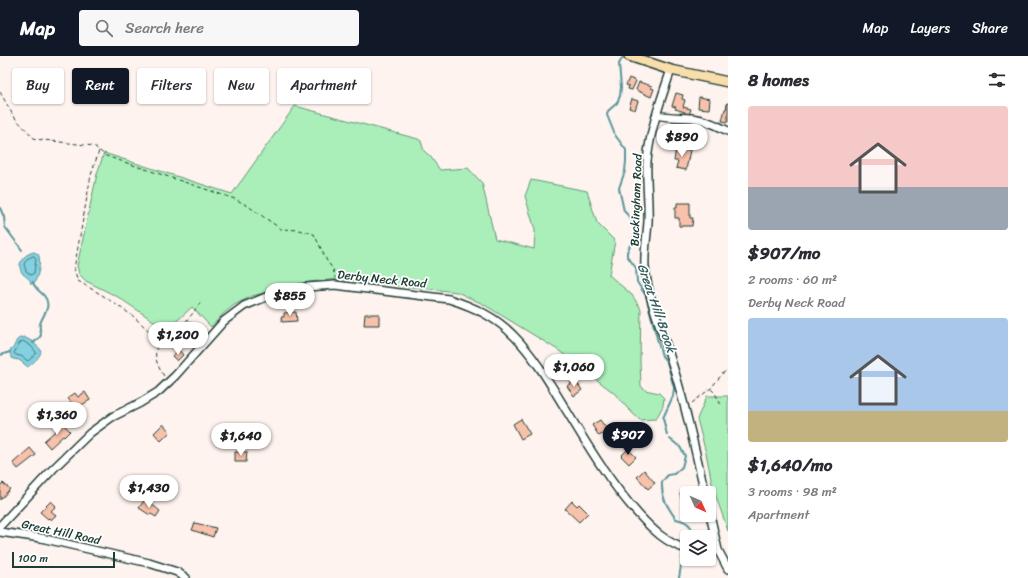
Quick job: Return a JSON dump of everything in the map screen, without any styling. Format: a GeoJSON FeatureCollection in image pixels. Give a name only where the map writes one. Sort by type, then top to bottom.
{"type":"FeatureCollection","features":[{"type":"Feature","properties":{"kind":"main road"},"geometry":{"type":"LineString","coordinates":[[629,56],[670,70],[728,82]]}},
{"type":"Feature","properties":{"kind":"street","name":"Buckingham Road"},"geometry":{"type":"LineString","coordinates":[[670,70],[651,134],[647,162],[648,221],[645,267],[651,293],[685,407],[703,486]]}},
{"type":"Feature","properties":{"kind":"street"},"geometry":{"type":"LineString","coordinates":[[657,115],[704,121],[712,123],[728,131]]}},
{"type":"Feature","properties":{"kind":"street","name":"Derby Neck Road"},"geometry":{"type":"LineString","coordinates":[[0,526],[53,469],[97,426],[150,398],[169,382],[224,320],[244,306],[270,295],[307,287],[336,285],[449,299],[482,311],[498,321],[515,336],[533,360],[600,465],[625,498],[646,523],[664,538],[680,548]]}},
{"type":"Feature","properties":{"kind":"street"},"geometry":{"type":"LineString","coordinates":[[712,522],[718,550],[728,569]]}},
{"type":"Feature","properties":{"kind":"street","name":"Great Hill Road"},"geometry":{"type":"LineString","coordinates":[[0,532],[41,538],[149,563],[177,572],[186,578]]}},
{"type":"Feature","properties":{"kind":"path"},"geometry":{"type":"LineString","coordinates":[[0,92],[14,117],[35,139],[94,146],[106,156],[235,199],[248,206],[281,229],[299,230],[314,234],[327,261],[333,269],[336,285]]}},
{"type":"Feature","properties":{"kind":"path"},"geometry":{"type":"LineString","coordinates":[[99,150],[91,175],[74,269],[78,281],[133,316],[160,341]]}},
{"type":"Feature","properties":{"kind":"path"},"geometry":{"type":"LineString","coordinates":[[169,382],[161,371],[155,355],[156,348],[160,341],[169,332],[182,326],[202,300]]}},
{"type":"Feature","properties":{"kind":"path"},"geometry":{"type":"LineString","coordinates":[[685,407],[694,403],[728,370]]}},
{"type":"Feature","properties":{"kind":"path"},"geometry":{"type":"LineString","coordinates":[[711,388],[716,393],[721,405]]}},
{"type":"Feature","properties":{"kind":"green space"},"geometry":{"type":"Polygon","coordinates":[[[295,106],[418,139],[421,141],[424,151],[430,156],[440,170],[468,168],[482,183],[495,239],[534,249],[535,230],[525,196],[531,180],[587,191],[597,223],[615,241],[609,275],[632,295],[641,309],[641,386],[645,390],[659,393],[664,398],[663,406],[656,419],[640,420],[614,393],[558,350],[483,304],[457,292],[339,279],[309,282],[252,296],[234,305],[211,327],[192,307],[167,330],[118,297],[87,282],[79,274],[77,266],[97,174],[104,153],[232,194],[295,106]]]}},
{"type":"Feature","properties":{"kind":"green space"},"geometry":{"type":"Polygon","coordinates":[[[707,396],[728,396],[728,531],[716,497],[716,486],[713,486],[697,419],[707,396]]]}},
{"type":"Feature","properties":{"kind":"water"},"geometry":{"type":"Polygon","coordinates":[[[34,252],[38,254],[40,260],[35,282],[31,284],[29,279],[23,274],[20,263],[24,257],[34,252]]]}},
{"type":"Feature","properties":{"kind":"water"},"geometry":{"type":"Polygon","coordinates":[[[24,337],[35,343],[41,351],[39,357],[28,367],[19,360],[13,359],[10,352],[17,340],[24,337]]]}},
{"type":"Feature","properties":{"kind":"building"},"geometry":{"type":"Polygon","coordinates":[[[629,78],[636,81],[632,90],[628,89],[629,86],[626,85],[629,78]]]}},
{"type":"Feature","properties":{"kind":"building"},"geometry":{"type":"Polygon","coordinates":[[[639,82],[652,86],[651,88],[654,89],[651,97],[636,90],[639,82]]]}},
{"type":"Feature","properties":{"kind":"building"},"geometry":{"type":"Polygon","coordinates":[[[676,93],[683,95],[682,99],[685,100],[683,107],[691,109],[689,115],[684,114],[685,112],[675,109],[676,107],[672,106],[676,93]]]}},
{"type":"Feature","properties":{"kind":"building"},"geometry":{"type":"Polygon","coordinates":[[[699,97],[710,99],[709,109],[698,108],[699,97]]]}},
{"type":"Feature","properties":{"kind":"building"},"geometry":{"type":"Polygon","coordinates":[[[632,99],[638,101],[635,110],[629,108],[632,99]]]}},
{"type":"Feature","properties":{"kind":"building"},"geometry":{"type":"Polygon","coordinates":[[[728,103],[728,122],[722,121],[728,103]]]}},
{"type":"Feature","properties":{"kind":"building"},"geometry":{"type":"Polygon","coordinates":[[[676,148],[690,150],[686,170],[676,168],[678,161],[674,161],[676,148]]]}},
{"type":"Feature","properties":{"kind":"building"},"geometry":{"type":"Polygon","coordinates":[[[677,203],[690,203],[690,218],[693,218],[692,226],[679,226],[679,218],[675,218],[675,208],[677,208],[677,203]]]}},
{"type":"Feature","properties":{"kind":"building"},"geometry":{"type":"Polygon","coordinates":[[[296,312],[297,321],[282,322],[281,317],[284,317],[284,313],[296,312]]]}},
{"type":"Feature","properties":{"kind":"building"},"geometry":{"type":"Polygon","coordinates":[[[365,314],[379,314],[379,325],[364,325],[365,314]]]}},
{"type":"Feature","properties":{"kind":"building"},"geometry":{"type":"Polygon","coordinates":[[[190,322],[197,329],[178,345],[172,338],[190,322]]]}},
{"type":"Feature","properties":{"kind":"building"},"geometry":{"type":"Polygon","coordinates":[[[179,350],[183,355],[177,361],[172,356],[179,350]]]}},
{"type":"Feature","properties":{"kind":"building"},"geometry":{"type":"Polygon","coordinates":[[[575,380],[582,390],[574,396],[567,386],[575,380]]]}},
{"type":"Feature","properties":{"kind":"building"},"geometry":{"type":"Polygon","coordinates":[[[85,392],[90,400],[75,409],[68,398],[75,393],[78,397],[85,392]]]}},
{"type":"Feature","properties":{"kind":"building"},"geometry":{"type":"Polygon","coordinates":[[[521,419],[530,434],[521,439],[513,424],[521,419]]]}},
{"type":"Feature","properties":{"kind":"building"},"geometry":{"type":"Polygon","coordinates":[[[600,420],[608,431],[599,436],[592,425],[600,420]]]}},
{"type":"Feature","properties":{"kind":"building"},"geometry":{"type":"Polygon","coordinates":[[[63,424],[70,431],[50,448],[44,441],[63,424]]]}},
{"type":"Feature","properties":{"kind":"building"},"geometry":{"type":"Polygon","coordinates":[[[163,424],[170,432],[161,441],[154,433],[163,424]]]}},
{"type":"Feature","properties":{"kind":"building"},"geometry":{"type":"Polygon","coordinates":[[[30,448],[36,455],[18,469],[13,463],[30,448]]]}},
{"type":"Feature","properties":{"kind":"building"},"geometry":{"type":"Polygon","coordinates":[[[628,449],[636,457],[629,464],[621,456],[628,449]]]}},
{"type":"Feature","properties":{"kind":"building"},"geometry":{"type":"Polygon","coordinates":[[[235,452],[247,452],[246,462],[235,462],[235,452]]]}},
{"type":"Feature","properties":{"kind":"building"},"geometry":{"type":"Polygon","coordinates":[[[644,470],[655,483],[648,489],[637,477],[644,470]]]}},
{"type":"Feature","properties":{"kind":"building"},"geometry":{"type":"Polygon","coordinates":[[[3,483],[10,489],[0,500],[0,486],[3,483]]]}},
{"type":"Feature","properties":{"kind":"building"},"geometry":{"type":"Polygon","coordinates":[[[145,499],[160,511],[156,517],[139,508],[145,499]]]}},
{"type":"Feature","properties":{"kind":"building"},"geometry":{"type":"Polygon","coordinates":[[[51,501],[56,506],[51,511],[56,515],[51,520],[40,512],[51,501]]]}},
{"type":"Feature","properties":{"kind":"building"},"geometry":{"type":"Polygon","coordinates":[[[572,501],[577,506],[579,504],[588,513],[579,522],[565,509],[572,501]]]}},
{"type":"Feature","properties":{"kind":"building"},"geometry":{"type":"Polygon","coordinates":[[[195,523],[216,528],[213,537],[192,530],[195,523]]]}},
{"type":"Feature","properties":{"kind":"waterway","name":"Great Hill Brook"},"geometry":{"type":"LineString","coordinates":[[622,58],[619,64],[621,87],[620,96],[617,103],[608,111],[607,115],[615,135],[626,150],[625,171],[619,188],[624,211],[635,223],[637,230],[627,252],[627,256],[636,268],[637,282],[646,296],[662,356],[667,362],[674,388],[673,396],[663,418],[667,435]]}},
{"type":"Feature","properties":{"kind":"waterway"},"geometry":{"type":"LineString","coordinates":[[0,208],[4,217],[5,227],[22,250]]}},
{"type":"Feature","properties":{"kind":"waterway"},"geometry":{"type":"LineString","coordinates":[[33,282],[35,287],[47,301],[47,308],[40,324],[41,335],[33,343]]}},
{"type":"Feature","properties":{"kind":"waterway"},"geometry":{"type":"LineString","coordinates":[[0,355],[10,352]]}},
{"type":"Feature","properties":{"kind":"waterway","name":"Great Hill Brook"},"geometry":{"type":"LineString","coordinates":[[670,439],[680,447],[685,456],[682,467],[674,474],[668,475],[662,482],[662,493],[667,506],[676,519],[686,522],[692,530]]}},
{"type":"Feature","properties":{"kind":"waterway","name":"Great Hill Brook"},"geometry":{"type":"LineString","coordinates":[[679,578],[681,566]]}}]}
